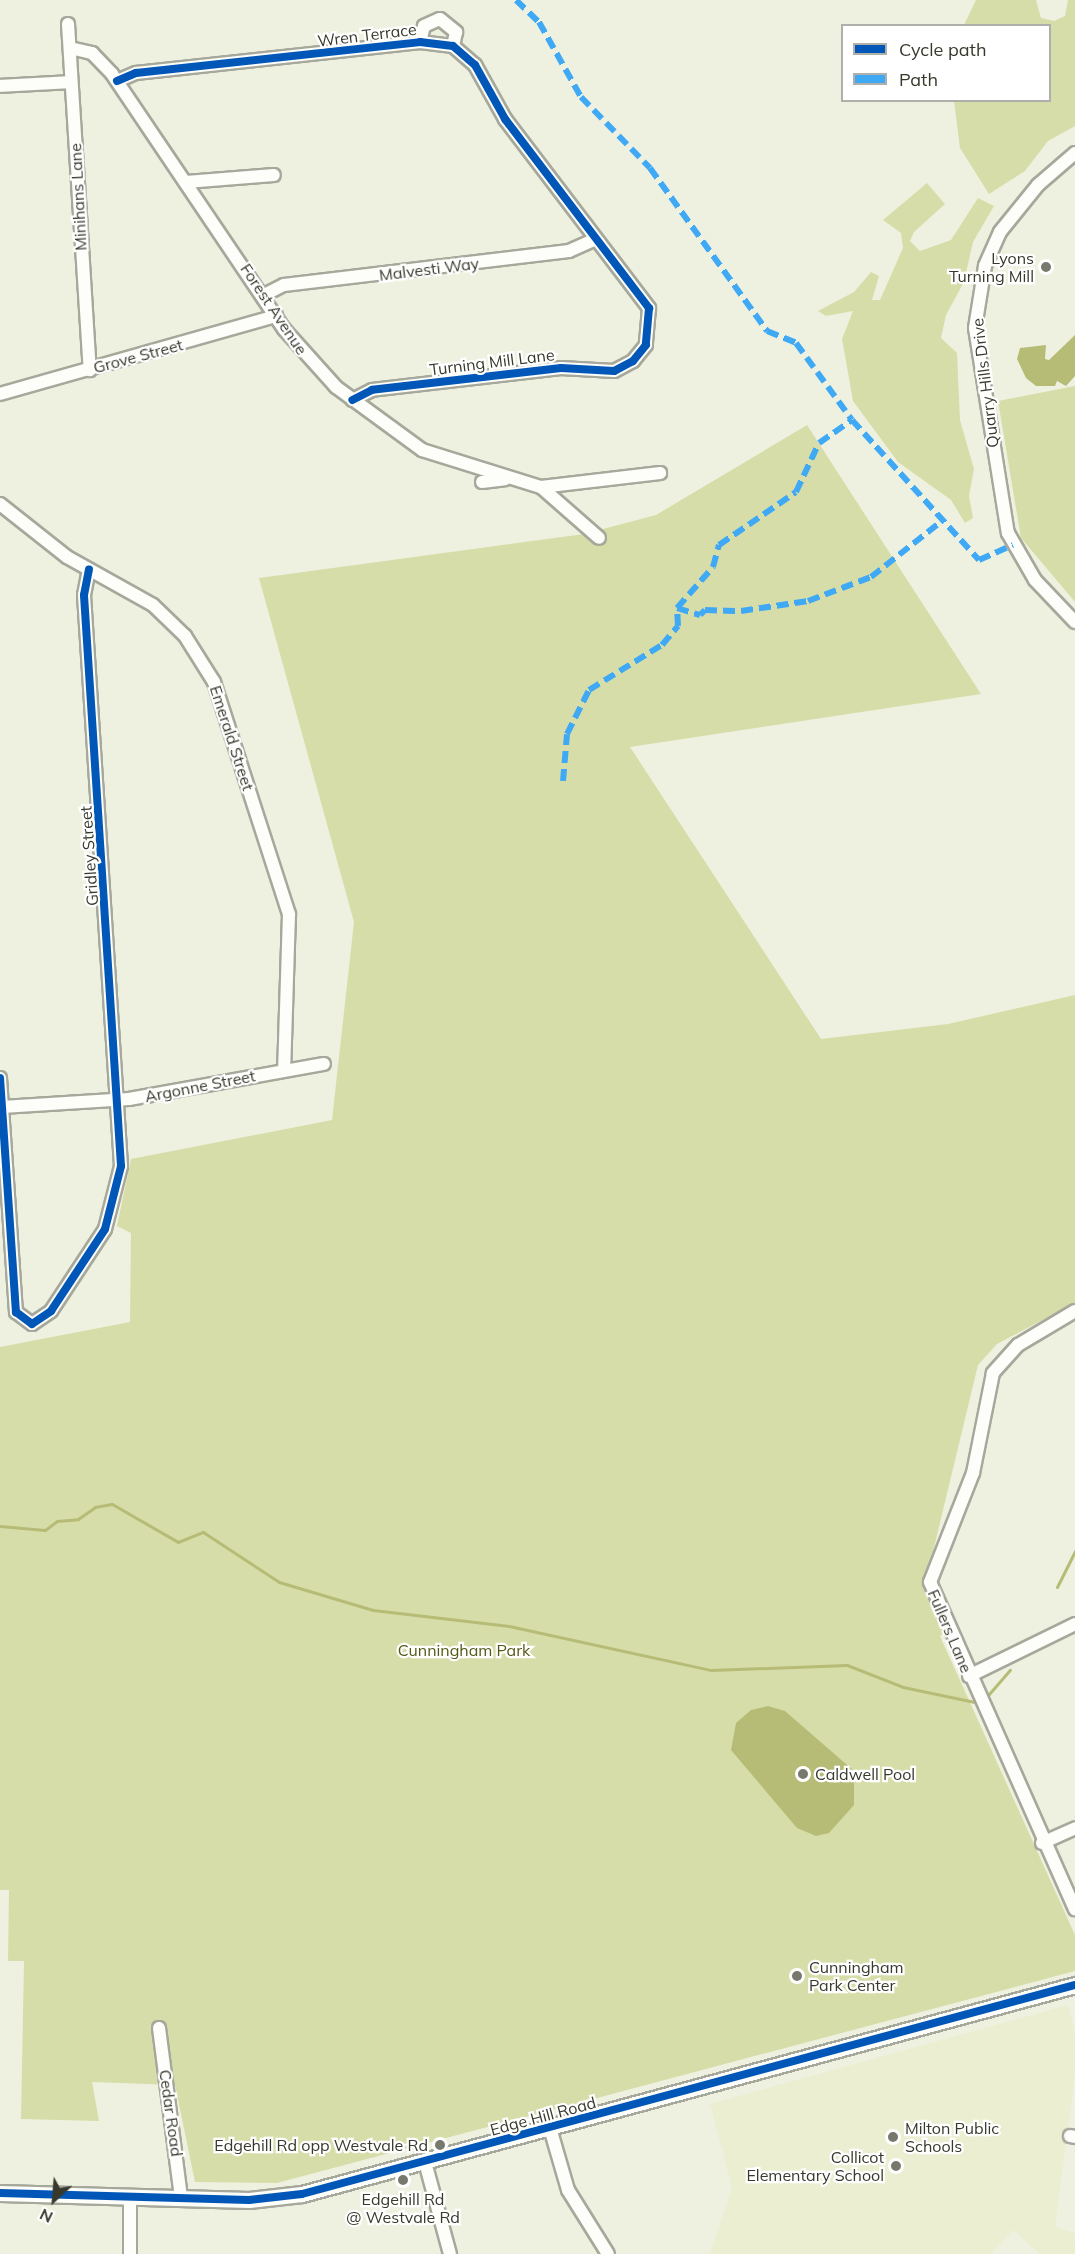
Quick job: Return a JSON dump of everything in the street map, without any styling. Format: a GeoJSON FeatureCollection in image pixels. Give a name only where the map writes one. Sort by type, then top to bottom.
{"type":"FeatureCollection","features":[{"type":"Feature","properties":{"kind":"street"},"geometry":{"type":"LineString","coordinates":[[420,42],[424,26],[440,19],[456,32],[453,46],[475,65],[500,112],[594,240]]}},
{"type":"Feature","properties":{"kind":"street","name":"Minihans Lane"},"geometry":{"type":"LineString","coordinates":[[68,24],[90,370]]}},
{"type":"Feature","properties":{"kind":"street","name":"Wren Terrace"},"geometry":{"type":"LineString","coordinates":[[117,81],[136,73],[420,42],[453,46]]}},
{"type":"Feature","properties":{"kind":"street","name":"Forest Avenue"},"geometry":{"type":"LineString","coordinates":[[69,48],[92,53],[117,81],[264,295],[276,316],[310,361],[352,400],[422,450],[509,479],[541,487],[599,538]]}},
{"type":"Feature","properties":{"kind":"street"},"geometry":{"type":"LineString","coordinates":[[0,86],[71,82]]}},
{"type":"Feature","properties":{"kind":"street","name":"Quarry Hills Drive"},"geometry":{"type":"LineString","coordinates":[[1075,153],[1029,195],[1000,232],[985,266],[975,328],[1008,533],[1035,580],[1075,622]]}},
{"type":"Feature","properties":{"kind":"street"},"geometry":{"type":"LineString","coordinates":[[186,182],[274,175]]}},
{"type":"Feature","properties":{"kind":"street","name":"Malvesti Way"},"geometry":{"type":"LineString","coordinates":[[264,295],[284,285],[569,251],[594,240]]}},
{"type":"Feature","properties":{"kind":"street","name":"Turning Mill Lane"},"geometry":{"type":"LineString","coordinates":[[352,400],[372,390],[568,367],[607,372],[627,366],[649,338],[649,308],[594,240]]}},
{"type":"Feature","properties":{"kind":"street","name":"Grove Street"},"geometry":{"type":"LineString","coordinates":[[0,394],[276,316]]}},
{"type":"Feature","properties":{"kind":"street"},"geometry":{"type":"LineString","coordinates":[[541,487],[660,473]]}},
{"type":"Feature","properties":{"kind":"street"},"geometry":{"type":"LineString","coordinates":[[482,482],[509,479]]}},
{"type":"Feature","properties":{"kind":"street","name":"Emerald Street"},"geometry":{"type":"LineString","coordinates":[[0,504],[88,569],[162,612],[191,644],[214,682],[289,914],[284,1070]]}},
{"type":"Feature","properties":{"kind":"street","name":"Gridley Street"},"geometry":{"type":"LineString","coordinates":[[2,1107],[16,1308],[28,1324],[51,1311],[114,1209],[121,1166],[120,1100],[84,595],[88,569]]}},
{"type":"Feature","properties":{"kind":"street","name":"Argonne Street"},"geometry":{"type":"LineString","coordinates":[[2,1107],[120,1100],[324,1064]]}},
{"type":"Feature","properties":{"kind":"street"},"geometry":{"type":"LineString","coordinates":[[0,1078],[2,1107]]}},
{"type":"Feature","properties":{"kind":"street","name":"Fullers Lane"},"geometry":{"type":"LineString","coordinates":[[1075,1311],[1018,1345],[993,1373],[969,1483],[932,1568],[933,1594],[1042,1843],[1075,1909]]}},
{"type":"Feature","properties":{"kind":"street"},"geometry":{"type":"LineString","coordinates":[[969,1677],[1075,1624]]}},
{"type":"Feature","properties":{"kind":"street"},"geometry":{"type":"LineString","coordinates":[[1042,1843],[1075,1828]]}},
{"type":"Feature","properties":{"kind":"street","name":"Edge Hill Road"},"geometry":{"type":"LineString","coordinates":[[3,2191],[182,2198],[282,2197],[425,2162],[1075,1985]]}},
{"type":"Feature","properties":{"kind":"street","name":"Cedar Road"},"geometry":{"type":"LineString","coordinates":[[159,2028],[182,2198]]}},
{"type":"Feature","properties":{"kind":"street"},"geometry":{"type":"LineString","coordinates":[[550,2128],[568,2190],[608,2254]]}},
{"type":"Feature","properties":{"kind":"street"},"geometry":{"type":"LineString","coordinates":[[425,2162],[450,2254]]}},
{"type":"Feature","properties":{"kind":"street"},"geometry":{"type":"LineString","coordinates":[[130,2196],[130,2254]]}},
{"type":"Feature","properties":{"kind":"shaded area"},"geometry":{"type":"Polygon","coordinates":[[[1075,335],[1075,376],[1066,386],[1057,381],[1055,386],[1036,386],[1026,378],[1017,359],[1020,348],[1046,345],[1045,359],[1049,360],[1075,335]]]}},
{"type":"Feature","properties":{"kind":"shaded area","name":"Caldwell Pool"},"geometry":{"type":"Polygon","coordinates":[[[768,1706],[785,1711],[854,1771],[854,1805],[829,1833],[816,1836],[797,1828],[731,1750],[736,1723],[751,1710],[768,1706]]]}},
{"type":"Feature","properties":{"kind":"shaded area","name":"Milton Public Schools"},"geometry":{"type":"Polygon","coordinates":[[[1068,2005],[1075,2031],[1075,2075],[1055,2227],[1075,2233],[1075,2254],[1040,2254],[1013,2230],[991,2254],[710,2254],[732,2188],[710,2104],[1068,2005]]]}},
{"type":"Feature","properties":{"kind":"green space"},"geometry":{"type":"Polygon","coordinates":[[[976,0],[1036,0],[1041,18],[1054,21],[1065,16],[1068,0],[1075,0],[1075,126],[1048,141],[1025,171],[989,194],[960,148],[954,102],[1051,102],[1051,24],[964,24],[976,0]]]}},
{"type":"Feature","properties":{"kind":"green space"},"geometry":{"type":"Polygon","coordinates":[[[927,183],[945,204],[914,232],[910,241],[920,251],[951,240],[978,198],[994,206],[973,242],[964,282],[946,315],[941,338],[957,353],[960,420],[974,469],[969,496],[973,518],[965,523],[951,500],[898,462],[853,401],[842,339],[853,311],[826,316],[818,311],[854,292],[871,272],[879,276],[872,300],[880,300],[903,248],[901,233],[883,220],[927,183]]]}},
{"type":"Feature","properties":{"kind":"green space"},"geometry":{"type":"Polygon","coordinates":[[[1075,386],[1075,602],[1021,538],[998,401],[1075,386]]]}},
{"type":"Feature","properties":{"kind":"green space","name":"Cunningham Park"},"geometry":{"type":"Polygon","coordinates":[[[807,425],[981,694],[630,747],[821,1039],[948,1024],[1075,995],[1075,1303],[997,1344],[978,1365],[925,1585],[946,1632],[940,1636],[1075,1935],[1075,1971],[277,2183],[195,2182],[175,2085],[92,2082],[99,2121],[21,2119],[24,1961],[8,1961],[9,1890],[0,1890],[0,1347],[130,1322],[131,1233],[117,1226],[131,1159],[332,1120],[354,922],[259,578],[584,534],[656,515],[807,425]]]}},
{"type":"Feature","properties":{"kind":"waterway"},"geometry":{"type":"LineString","coordinates":[[0,1526],[45,1530],[57,1521],[78,1519],[95,1507],[112,1504],[178,1542],[203,1532],[279,1582],[373,1610],[509,1626],[711,1670],[847,1665],[903,1687],[974,1702]]}},
{"type":"Feature","properties":{"kind":"waterway"},"geometry":{"type":"LineString","coordinates":[[1057,1587],[1075,1551]]}},
{"type":"Feature","properties":{"kind":"waterway"},"geometry":{"type":"LineString","coordinates":[[989,1694],[1010,1670]]}},
{"type":"Feature","properties":{"kind":"marked path"},"geometry":{"type":"LineString","coordinates":[[516,0],[539,22],[581,97],[650,168],[767,331],[796,343],[852,420],[979,560],[1013,545]]}},
{"type":"Feature","properties":{"kind":"marked path"},"geometry":{"type":"LineString","coordinates":[[563,781],[567,734],[589,690],[662,645],[678,626],[677,608],[713,567],[719,545],[796,492],[819,443],[852,420]]}},
{"type":"Feature","properties":{"kind":"marked path"},"geometry":{"type":"LineString","coordinates":[[677,608],[700,615],[705,610],[741,611],[808,601],[871,577],[942,521]]}},
{"type":"Feature","properties":{"kind":"cycle path"},"geometry":{"type":"LineString","coordinates":[[117,81],[136,73],[420,42],[453,46],[475,65],[505,119],[649,308],[646,345],[633,361],[614,371],[561,368],[372,390],[352,400]]}},
{"type":"Feature","properties":{"kind":"cycle path"},"geometry":{"type":"LineString","coordinates":[[0,1078],[16,1312],[32,1324],[51,1311],[105,1229],[121,1166],[84,595],[89,569]]}},
{"type":"Feature","properties":{"kind":"cycle path"},"geometry":{"type":"LineString","coordinates":[[0,2193],[249,2200],[302,2194],[1075,1985]]}},
{"type":"Feature","properties":{"kind":"place","name":"Lyons Turning Mill"},"geometry":{"type":"Point","coordinates":[1046,267]}},
{"type":"Feature","properties":{"kind":"place","name":"Caldwell Pool"},"geometry":{"type":"Point","coordinates":[803,1774]}},
{"type":"Feature","properties":{"kind":"place","name":"Cunningham Park Center"},"geometry":{"type":"Point","coordinates":[797,1976]}},
{"type":"Feature","properties":{"kind":"place","name":"Milton Public Schools"},"geometry":{"type":"Point","coordinates":[893,2137]}},
{"type":"Feature","properties":{"kind":"place","name":"Edgehill Rd opp Westvale Rd"},"geometry":{"type":"Point","coordinates":[440,2145]}},
{"type":"Feature","properties":{"kind":"place","name":"Collicot Elementary School"},"geometry":{"type":"Point","coordinates":[896,2166]}},
{"type":"Feature","properties":{"kind":"place","name":"Edgehill Rd @ Westvale Rd"},"geometry":{"type":"Point","coordinates":[403,2180]}}]}
